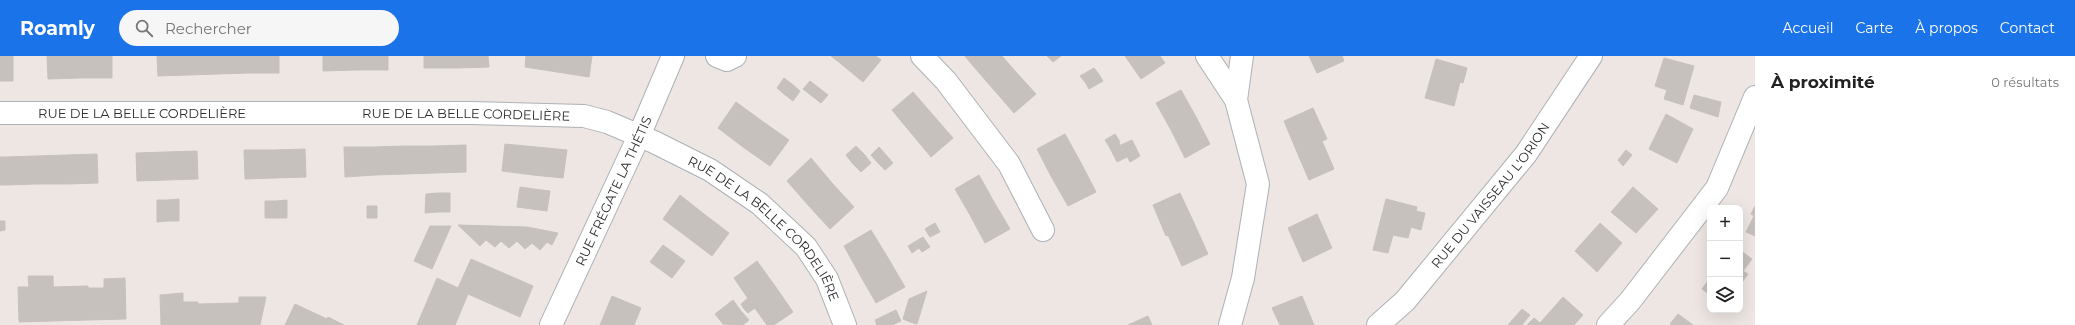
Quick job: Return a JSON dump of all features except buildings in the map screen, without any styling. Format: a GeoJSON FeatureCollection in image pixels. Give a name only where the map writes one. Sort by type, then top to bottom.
{"type":"FeatureCollection","features":[{"type":"Feature","properties":{"kind":"street","name":"RUE FRÉGATE LA THÉTIS"},"geometry":{"type":"LineString","coordinates":[[551,325],[639,136],[672,56]]}},
{"type":"Feature","properties":{"kind":"street"},"geometry":{"type":"LineString","coordinates":[[717,56],[727,60],[735,56]]}},
{"type":"Feature","properties":{"kind":"street"},"geometry":{"type":"LineString","coordinates":[[922,56],[946,81],[1009,164],[1043,230]]}},
{"type":"Feature","properties":{"kind":"street"},"geometry":{"type":"LineString","coordinates":[[1207,56],[1236,100],[1258,184],[1243,278],[1230,325]]}},
{"type":"Feature","properties":{"kind":"street"},"geometry":{"type":"LineString","coordinates":[[1236,100],[1242,56]]}},
{"type":"Feature","properties":{"kind":"street","name":"RUE DU VAISSEAU L'ORION"},"geometry":{"type":"LineString","coordinates":[[1378,325],[1406,301],[1526,154],[1591,56]]}},
{"type":"Feature","properties":{"kind":"street"},"geometry":{"type":"LineString","coordinates":[[1608,325],[1630,301],[1717,188],[1755,97]]}},
{"type":"Feature","properties":{"kind":"street","name":"RUE DE LA BELLE CORDELIÈRE"},"geometry":{"type":"LineString","coordinates":[[0,113],[471,113],[584,116],[607,122],[710,170],[760,204],[806,247],[827,279],[845,325]]}}]}
